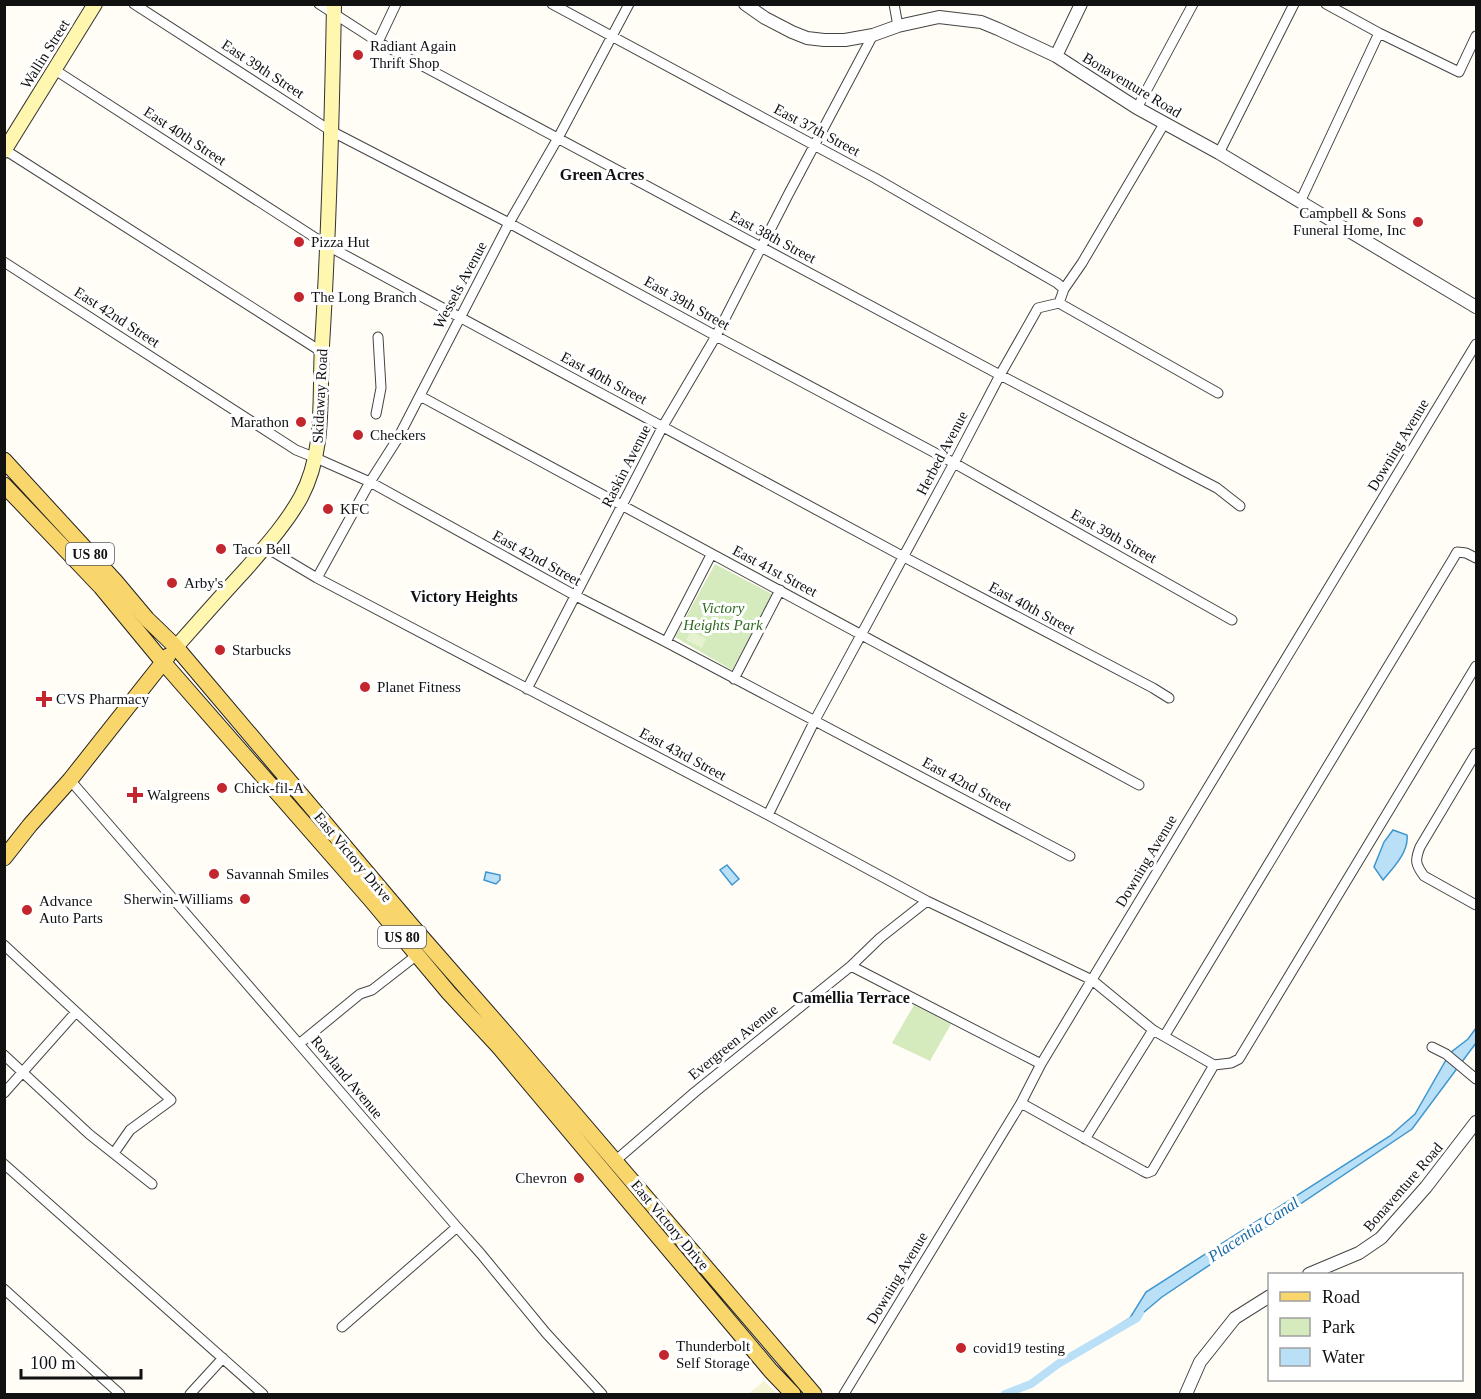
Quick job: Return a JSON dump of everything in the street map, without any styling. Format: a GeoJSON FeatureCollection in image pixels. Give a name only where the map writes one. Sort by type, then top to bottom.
{"type":"FeatureCollection","features":[{"type":"Feature","properties":{"kind":"main road","name":"Wallin Street"},"geometry":{"type":"LineString","coordinates":[[5,151],[95,4]]}},
{"type":"Feature","properties":{"kind":"main road","name":"Skidaway Road"},"geometry":{"type":"LineString","coordinates":[[4,858],[176,647],[265,548],[289,517],[313,471],[320,428],[328,246],[334,10]]}},
{"type":"Feature","properties":{"kind":"main road","name":"East Victory Drive"},"geometry":{"type":"LineString","coordinates":[[4,460],[147,619],[176,647],[412,926],[656,1234],[793,1395]]}},
{"type":"Feature","properties":{"kind":"main road","name":"East Victory Drive"},"geometry":{"type":"LineString","coordinates":[[4,485],[101,587],[163,663],[371,900],[449,993],[504,1042],[615,1161],[814,1395]]}},
{"type":"Feature","properties":{"kind":"main road"},"geometry":{"type":"LineString","coordinates":[[656,1234],[669,1224]]}},
{"type":"Feature","properties":{"kind":"main road"},"geometry":{"type":"LineString","coordinates":[[777,1378],[792,1383],[802,1395]]}},
{"type":"Feature","properties":{"kind":"street","name":"East 39th Street"},"geometry":{"type":"LineString","coordinates":[[134,4],[331,131],[509,223],[954,463],[1232,620]]}},
{"type":"Feature","properties":{"kind":"street","name":"East 38th Street"},"geometry":{"type":"LineString","coordinates":[[319,4],[334,10],[378,42],[761,248],[1217,488],[1239,506]]}},
{"type":"Feature","properties":{"kind":"street"},"geometry":{"type":"LineString","coordinates":[[378,42],[396,4]]}},
{"type":"Feature","properties":{"kind":"street","name":"East 37th Street"},"geometry":{"type":"LineString","coordinates":[[552,4],[875,178],[1064,289]]}},
{"type":"Feature","properties":{"kind":"street","name":"Wessels Avenue"},"geometry":{"type":"LineString","coordinates":[[317,578],[370,482],[398,438],[509,223],[558,138],[629,4]]}},
{"type":"Feature","properties":{"kind":"street","name":"Bonaventure Road"},"geometry":{"type":"LineString","coordinates":[[745,4],[792,32],[807,38],[824,40],[844,40],[873,35],[898,26],[939,17],[981,22],[1056,56],[1137,108],[1220,153],[1476,307]]}},
{"type":"Feature","properties":{"kind":"street"},"geometry":{"type":"LineString","coordinates":[[894,4],[898,26]]}},
{"type":"Feature","properties":{"kind":"street"},"geometry":{"type":"LineString","coordinates":[[1056,56],[1081,4]]}},
{"type":"Feature","properties":{"kind":"street"},"geometry":{"type":"LineString","coordinates":[[1137,108],[1193,4]]}},
{"type":"Feature","properties":{"kind":"street"},"geometry":{"type":"LineString","coordinates":[[1220,153],[1294,4]]}},
{"type":"Feature","properties":{"kind":"street"},"geometry":{"type":"LineString","coordinates":[[1326,4],[1459,72],[1476,36]]}},
{"type":"Feature","properties":{"kind":"street"},"geometry":{"type":"LineString","coordinates":[[1300,202],[1379,33]]}},
{"type":"Feature","properties":{"kind":"street","name":"Raskin Avenue"},"geometry":{"type":"LineString","coordinates":[[527,689],[663,426],[716,336],[873,35]]}},
{"type":"Feature","properties":{"kind":"street","name":"East 40th Street"},"geometry":{"type":"LineString","coordinates":[[55,70],[328,246],[1169,698]]}},
{"type":"Feature","properties":{"kind":"street"},"geometry":{"type":"LineString","coordinates":[[1164,124],[1082,263],[1064,289],[1059,303],[1218,393]]}},
{"type":"Feature","properties":{"kind":"street"},"geometry":{"type":"LineString","coordinates":[[5,151],[322,352]]}},
{"type":"Feature","properties":{"kind":"street","name":"East 42nd Street"},"geometry":{"type":"LineString","coordinates":[[4,262],[287,445],[370,482],[576,596],[1070,856]]}},
{"type":"Feature","properties":{"kind":"street","name":"Herbed Avenue"},"geometry":{"type":"LineString","coordinates":[[768,815],[815,720],[1038,308],[1059,303]]}},
{"type":"Feature","properties":{"kind":"street"},"geometry":{"type":"LineString","coordinates":[[376,414],[381,388],[378,337]]}},
{"type":"Feature","properties":{"kind":"street","name":"Downing Avenue"},"geometry":{"type":"LineString","coordinates":[[843,1395],[1021,1103],[1041,1064],[1476,344]]}},
{"type":"Feature","properties":{"kind":"street","name":"East 41st Street"},"geometry":{"type":"LineString","coordinates":[[420,396],[1139,785]]}},
{"type":"Feature","properties":{"kind":"street","name":"East 43rd Street"},"geometry":{"type":"LineString","coordinates":[[265,548],[317,578],[768,815],[927,902],[1092,980],[1153,1029],[1214,1065]]}},
{"type":"Feature","properties":{"kind":"street"},"geometry":{"type":"LineString","coordinates":[[1165,1035],[1457,552],[1461,551],[1476,558]]}},
{"type":"Feature","properties":{"kind":"street"},"geometry":{"type":"LineString","coordinates":[[666,642],[711,555]]}},
{"type":"Feature","properties":{"kind":"street"},"geometry":{"type":"LineString","coordinates":[[734,679],[780,590]]}},
{"type":"Feature","properties":{"kind":"street"},"geometry":{"type":"LineString","coordinates":[[1021,1103],[1143,1171],[1147,1173],[1152,1171],[1214,1065],[1231,1063],[1239,1059],[1476,666]]}},
{"type":"Feature","properties":{"kind":"street"},"geometry":{"type":"LineString","coordinates":[[1476,753],[1420,847],[1416,859],[1417,868],[1424,876],[1476,905]]}},
{"type":"Feature","properties":{"kind":"street","name":"Rowland Avenue"},"geometry":{"type":"LineString","coordinates":[[69,780],[602,1395]]}},
{"type":"Feature","properties":{"kind":"street","name":"Evergreen Avenue"},"geometry":{"type":"LineString","coordinates":[[615,1161],[695,1092],[850,966],[880,938],[927,902]]}},
{"type":"Feature","properties":{"kind":"street"},"geometry":{"type":"LineString","coordinates":[[4,945],[171,1100],[130,1130],[114,1153]]}},
{"type":"Feature","properties":{"kind":"street"},"geometry":{"type":"LineString","coordinates":[[300,1044],[360,994],[372,990],[417,956]]}},
{"type":"Feature","properties":{"kind":"street"},"geometry":{"type":"LineString","coordinates":[[850,966],[1041,1064]]}},
{"type":"Feature","properties":{"kind":"street"},"geometry":{"type":"LineString","coordinates":[[4,1092],[76,1012]]}},
{"type":"Feature","properties":{"kind":"street"},"geometry":{"type":"LineString","coordinates":[[1085,1139],[1153,1029]]}},
{"type":"Feature","properties":{"kind":"street"},"geometry":{"type":"LineString","coordinates":[[1432,1047],[1446,1054],[1476,1079]]}},
{"type":"Feature","properties":{"kind":"street"},"geometry":{"type":"LineString","coordinates":[[4,1055],[89,1134],[152,1184]]}},
{"type":"Feature","properties":{"kind":"street","name":"Bonaventure Road"},"geometry":{"type":"LineString","coordinates":[[1314,1273],[1359,1253],[1381,1238],[1426,1187],[1476,1122]]}},
{"type":"Feature","properties":{"kind":"street"},"geometry":{"type":"LineString","coordinates":[[4,1164],[263,1395]]}},
{"type":"Feature","properties":{"kind":"street"},"geometry":{"type":"LineString","coordinates":[[342,1327],[457,1227]]}},
{"type":"Feature","properties":{"kind":"street"},"geometry":{"type":"LineString","coordinates":[[4,1289],[120,1395]]}},
{"type":"Feature","properties":{"kind":"street"},"geometry":{"type":"LineString","coordinates":[[1186,1395],[1200,1362],[1235,1318],[1268,1297]]}},
{"type":"Feature","properties":{"kind":"street"},"geometry":{"type":"LineString","coordinates":[[190,1395],[223,1358]]}},
{"type":"Feature","properties":{"kind":"shaded area"},"geometry":{"type":"Polygon","coordinates":[[[764,1381],[777,1394],[748,1394],[764,1381]]]}},
{"type":"Feature","properties":{"kind":"green space","name":"Victory Heights Park"},"geometry":{"type":"Polygon","coordinates":[[[715,564],[772,594],[732,670],[675,637],[715,564]]]}},
{"type":"Feature","properties":{"kind":"green space"},"geometry":{"type":"Polygon","coordinates":[[[691,631],[706,639],[702,648],[686,640],[691,631]]]}},
{"type":"Feature","properties":{"kind":"green space"},"geometry":{"type":"Polygon","coordinates":[[[914,1005],[951,1024],[930,1061],[892,1043],[914,1005]]]}},
{"type":"Feature","properties":{"kind":"water"},"geometry":{"type":"Polygon","coordinates":[[[1393,830],[1407,835],[1406,848],[1383,880],[1374,867],[1384,842],[1393,830]]]}},
{"type":"Feature","properties":{"kind":"water"},"geometry":{"type":"Polygon","coordinates":[[[727,865],[739,879],[732,885],[720,870],[727,865]]]}},
{"type":"Feature","properties":{"kind":"water"},"geometry":{"type":"Polygon","coordinates":[[[486,872],[500,875],[500,880],[496,884],[484,880],[486,872]]]}},
{"type":"Feature","properties":{"kind":"water"},"geometry":{"type":"Polygon","coordinates":[[[1476,1028],[1476,1043],[1412,1129],[1162,1297],[1137,1318],[1058,1364],[1130,1318],[1146,1292],[1390,1136],[1415,1114],[1450,1053],[1468,1039],[1476,1028]]]}},
{"type":"Feature","properties":{"kind":"waterway","name":"Placentia Canal"},"geometry":{"type":"LineString","coordinates":[[1005,1394],[1031,1384],[1058,1364],[1137,1318],[1140,1313]]}},
{"type":"Feature","properties":{"kind":"place","name":"Radiant Again Thrift Shop"},"geometry":{"type":"Point","coordinates":[358,55]}},
{"type":"Feature","properties":{"kind":"place","name":"Campbell & Sons Funeral Home, Inc"},"geometry":{"type":"Point","coordinates":[1418,222]}},
{"type":"Feature","properties":{"kind":"place","name":"Pizza Hut"},"geometry":{"type":"Point","coordinates":[299,242]}},
{"type":"Feature","properties":{"kind":"place","name":"The Long Branch"},"geometry":{"type":"Point","coordinates":[299,297]}},
{"type":"Feature","properties":{"kind":"place","name":"Marathon"},"geometry":{"type":"Point","coordinates":[301,422]}},
{"type":"Feature","properties":{"kind":"place","name":"Checkers"},"geometry":{"type":"Point","coordinates":[358,435]}},
{"type":"Feature","properties":{"kind":"place","name":"KFC"},"geometry":{"type":"Point","coordinates":[328,509]}},
{"type":"Feature","properties":{"kind":"place","name":"Taco Bell"},"geometry":{"type":"Point","coordinates":[221,549]}},
{"type":"Feature","properties":{"kind":"place","name":"Arby's"},"geometry":{"type":"Point","coordinates":[172,583]}},
{"type":"Feature","properties":{"kind":"place","name":"Starbucks"},"geometry":{"type":"Point","coordinates":[220,650]}},
{"type":"Feature","properties":{"kind":"place","name":"Planet Fitness"},"geometry":{"type":"Point","coordinates":[365,687]}},
{"type":"Feature","properties":{"kind":"place","name":"CVS Pharmacy"},"geometry":{"type":"Point","coordinates":[44,699]}},
{"type":"Feature","properties":{"kind":"place","name":"Chick-fil-A"},"geometry":{"type":"Point","coordinates":[222,788]}},
{"type":"Feature","properties":{"kind":"place","name":"Walgreens"},"geometry":{"type":"Point","coordinates":[135,795]}},
{"type":"Feature","properties":{"kind":"place","name":"Savannah Smiles"},"geometry":{"type":"Point","coordinates":[214,874]}},
{"type":"Feature","properties":{"kind":"place","name":"Sherwin-Williams"},"geometry":{"type":"Point","coordinates":[245,899]}},
{"type":"Feature","properties":{"kind":"place","name":"Advance Auto Parts"},"geometry":{"type":"Point","coordinates":[27,910]}},
{"type":"Feature","properties":{"kind":"place","name":"Chevron"},"geometry":{"type":"Point","coordinates":[579,1178]}},
{"type":"Feature","properties":{"kind":"place","name":"covid19 testing"},"geometry":{"type":"Point","coordinates":[961,1348]}},
{"type":"Feature","properties":{"kind":"place","name":"Thunderbolt Self Storage"},"geometry":{"type":"Point","coordinates":[664,1355]}},
{"type":"Feature","properties":{"kind":"district","name":"Green Acres"},"geometry":{"type":"Point","coordinates":[602,174]}},
{"type":"Feature","properties":{"kind":"district","name":"Victory Heights"},"geometry":{"type":"Point","coordinates":[464,596]}},
{"type":"Feature","properties":{"kind":"district","name":"Camellia Terrace"},"geometry":{"type":"Point","coordinates":[851,997]}}]}
